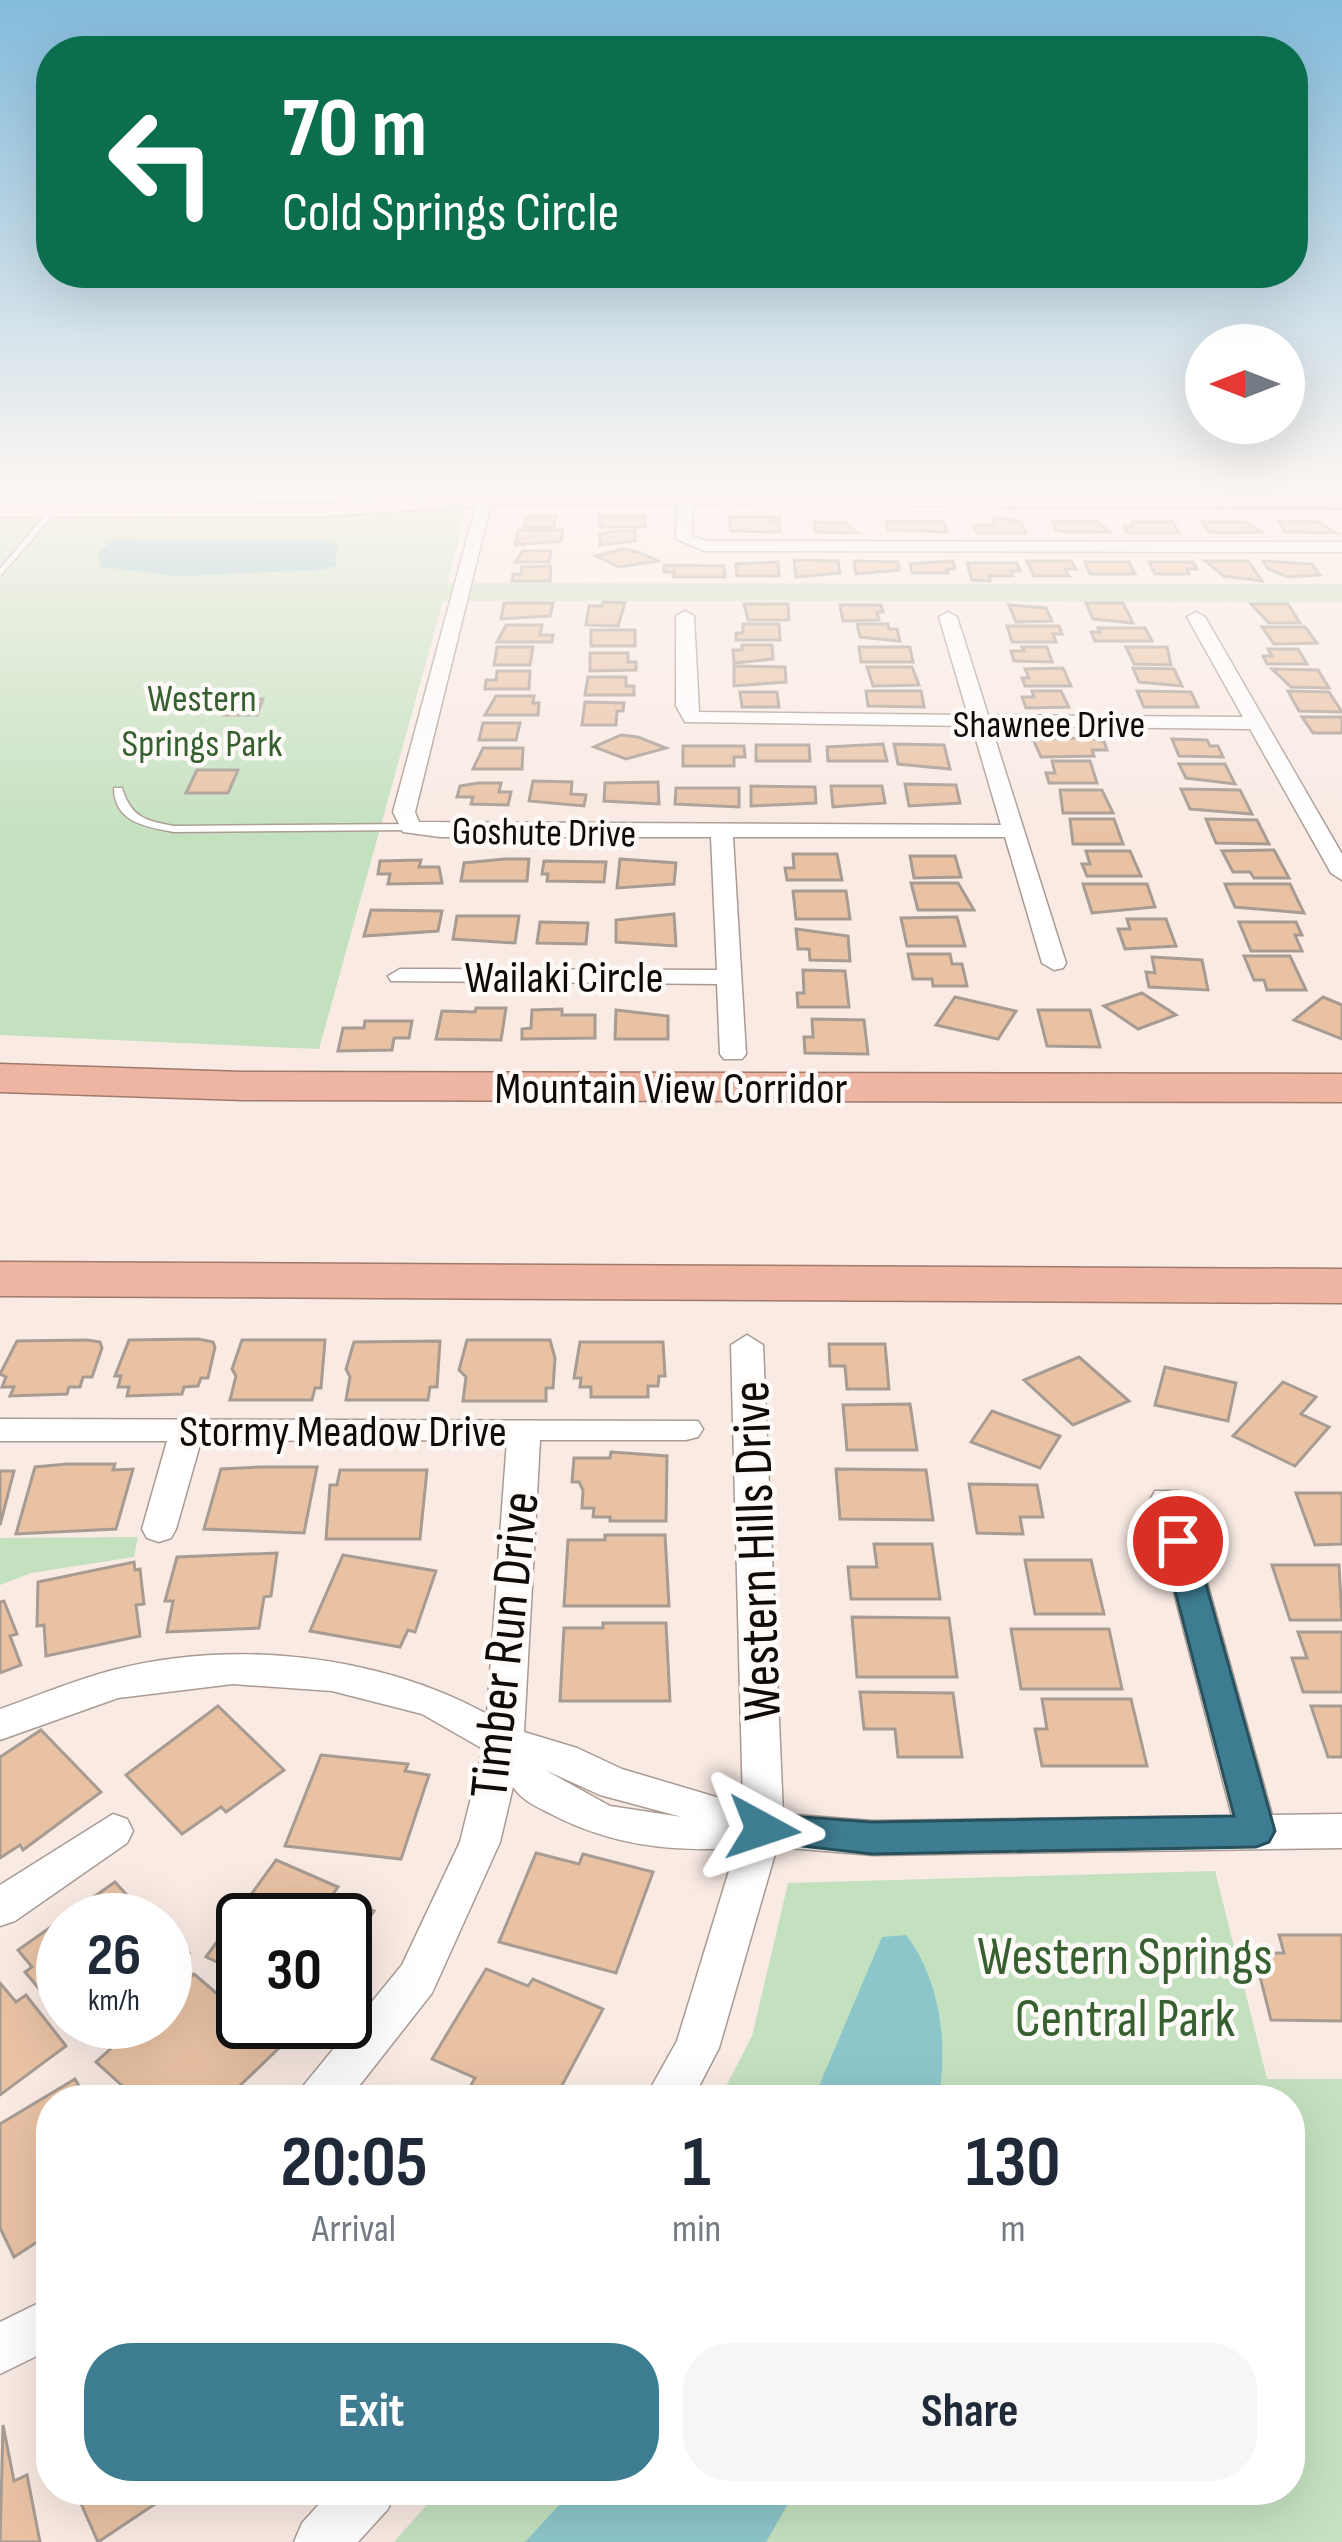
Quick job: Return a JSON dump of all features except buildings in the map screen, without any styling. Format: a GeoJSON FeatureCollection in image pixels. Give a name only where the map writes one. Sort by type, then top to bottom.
{"type":"FeatureCollection","features":[{"type":"Feature","properties":{"kind":"highway","name":"Mountain View Corridor"},"geometry":{"type":"LineString","coordinates":[[0,1078],[243,1086],[1342,1088]]}},
{"type":"Feature","properties":{"kind":"highway"},"geometry":{"type":"LineString","coordinates":[[0,1279],[1342,1286]]}},
{"type":"Feature","properties":{"kind":"street","name":"Goshute Drive"},"geometry":{"type":"LineString","coordinates":[[458,602],[404,812],[411,827],[440,831],[1013,831]]}},
{"type":"Feature","properties":{"kind":"street","name":"Shawnee Drive"},"geometry":{"type":"LineString","coordinates":[[685,616],[686,706],[692,718],[1257,723]]}},
{"type":"Feature","properties":{"kind":"street"},"geometry":{"type":"LineString","coordinates":[[948,617],[1054,963]]}},
{"type":"Feature","properties":{"kind":"street"},"geometry":{"type":"LineString","coordinates":[[1196,617],[1257,723],[1331,835],[1342,873]]}},
{"type":"Feature","properties":{"kind":"street"},"geometry":{"type":"LineString","coordinates":[[722,832],[733,1054]]}},
{"type":"Feature","properties":{"kind":"street","name":"Wailaki Circle"},"geometry":{"type":"LineString","coordinates":[[400,976],[729,976]]}},
{"type":"Feature","properties":{"kind":"street","name":"Western Hills Drive"},"geometry":{"type":"LineString","coordinates":[[676,2085],[697,2048],[763,1829],[747,1345]]}},
{"type":"Feature","properties":{"kind":"street","name":"Stormy Meadow Drive"},"geometry":{"type":"LineString","coordinates":[[0,1430],[686,1430]]}},
{"type":"Feature","properties":{"kind":"street"},"geometry":{"type":"LineString","coordinates":[[159,1529],[187,1430]]}},
{"type":"Feature","properties":{"kind":"street","name":"Timber Run Drive"},"geometry":{"type":"LineString","coordinates":[[332,2085],[417,1979],[480,1842],[505,1742],[524,1430]]}},
{"type":"Feature","properties":{"kind":"street"},"geometry":{"type":"LineString","coordinates":[[1167,1500],[1256,1831]]}},
{"type":"Feature","properties":{"kind":"street"},"geometry":{"type":"LineString","coordinates":[[0,1724],[116,1684],[233,1669],[332,1676],[433,1702],[505,1742],[536,1788],[604,1822],[679,1834],[763,1829],[872,1838],[1342,1831]]}},
{"type":"Feature","properties":{"kind":"street"},"geometry":{"type":"LineString","coordinates":[[0,1908],[113,1831]]}},
{"type":"Feature","properties":{"kind":"street"},"geometry":{"type":"LineString","coordinates":[[0,2349],[36,2330]]}},
{"type":"Feature","properties":{"kind":"street"},"geometry":{"type":"LineString","coordinates":[[322,2542],[355,2505]]}},
{"type":"Feature","properties":{"kind":"lane"},"geometry":{"type":"LineString","coordinates":[[118,790],[127,812],[140,821],[173,829],[411,827]]}},
{"type":"Feature","properties":{"kind":"green space","name":"Western Springs Park"},"geometry":{"type":"Polygon","coordinates":[[[0,602],[443,602],[319,1049],[0,1035],[0,602]]]}},
{"type":"Feature","properties":{"kind":"green space"},"geometry":{"type":"Polygon","coordinates":[[[138,1537],[134,1557],[31,1573],[0,1585],[0,1538],[138,1537]]]}},
{"type":"Feature","properties":{"kind":"green space","name":"Western Springs Central Park"},"geometry":{"type":"Polygon","coordinates":[[[1215,1871],[1267,2079],[1342,2079],[1342,2542],[394,2542],[427,2505],[1305,2505],[1305,2085],[727,2085],[752,2036],[788,1883],[1215,1871]]]}},
{"type":"Feature","properties":{"kind":"water"},"geometry":{"type":"Polygon","coordinates":[[[906,1935],[927,1972],[942,2036],[940,2085],[819,2085],[882,1937],[906,1935]]]}},
{"type":"Feature","properties":{"kind":"water"},"geometry":{"type":"Polygon","coordinates":[[[559,2505],[787,2505],[766,2542],[525,2542],[559,2505]]]}},
{"type":"Feature","properties":{"kind":"route"},"geometry":{"type":"LineString","coordinates":[[763,1829],[872,1838],[1256,1831],[1178,1541]]}}]}
